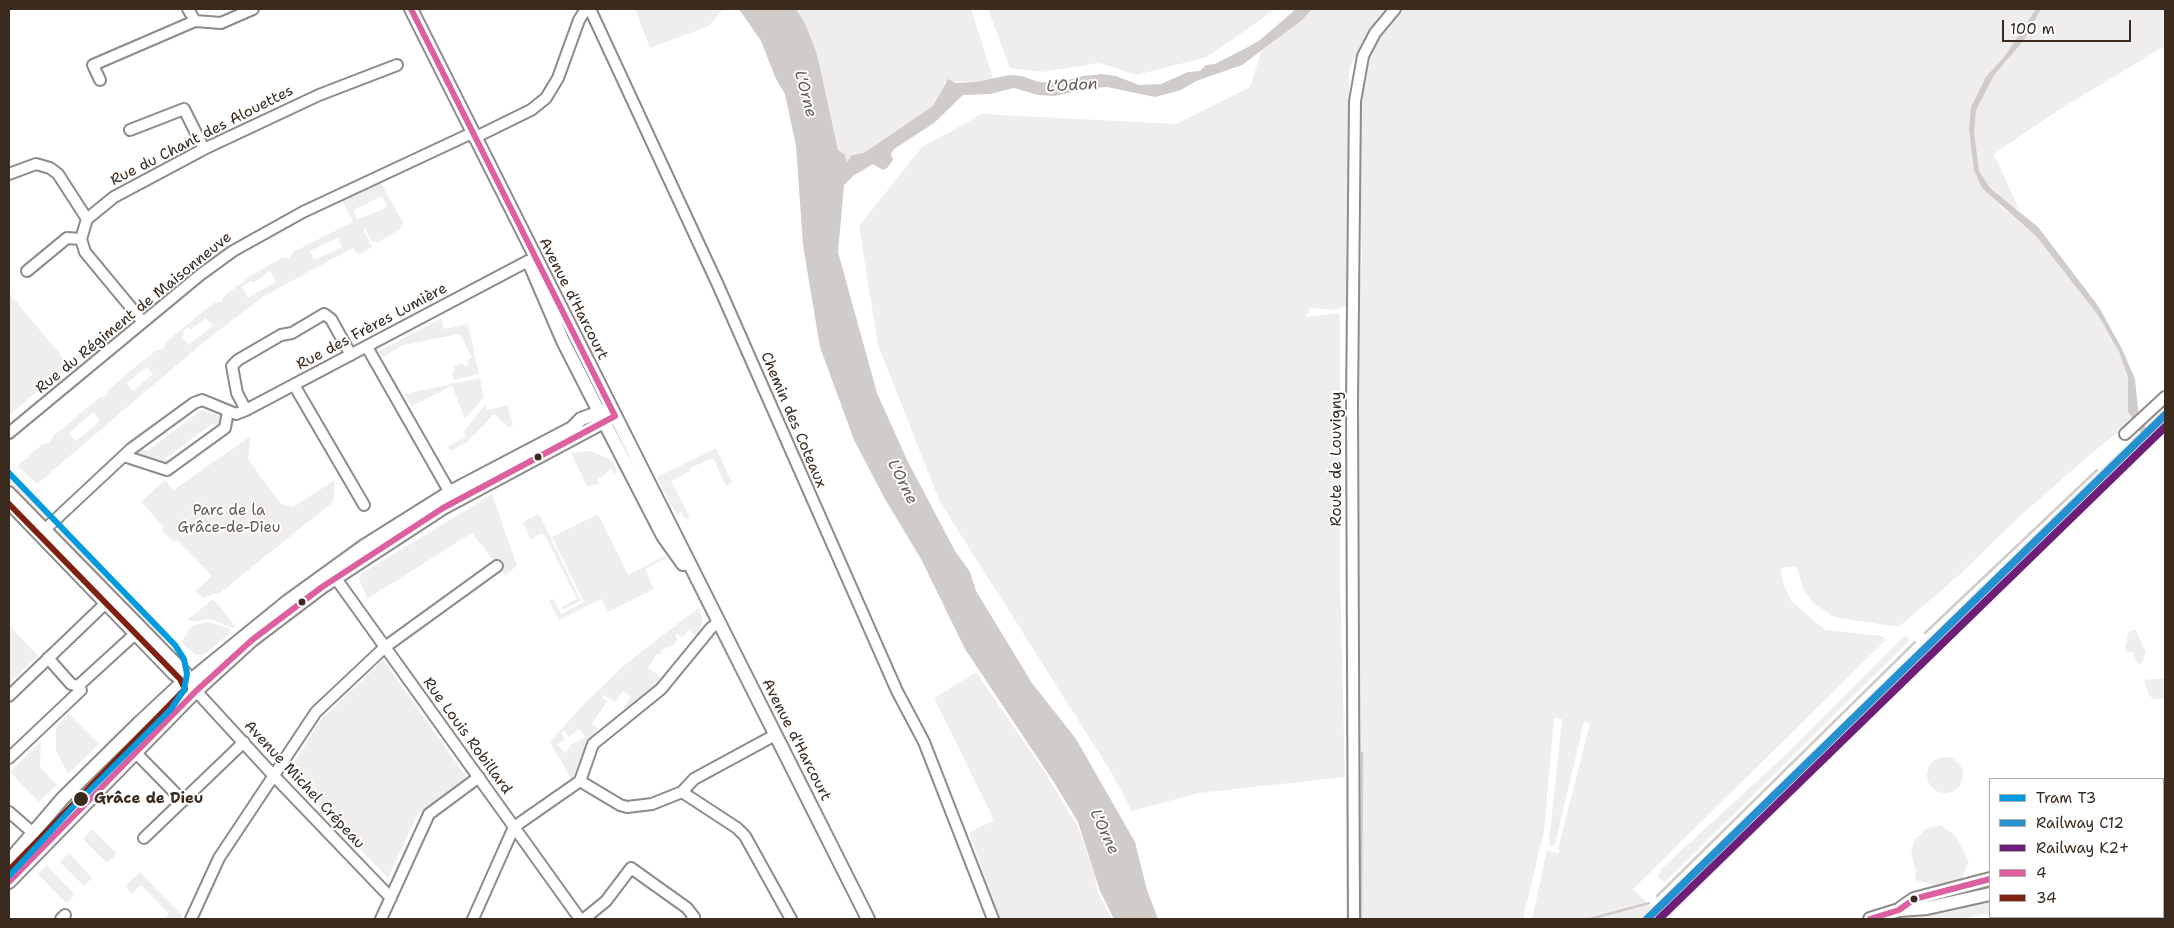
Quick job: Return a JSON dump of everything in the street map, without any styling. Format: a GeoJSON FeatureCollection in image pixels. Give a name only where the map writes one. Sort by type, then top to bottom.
{"type":"FeatureCollection","features":[{"type":"Feature","properties":{"kind":"main road"},"geometry":{"type":"LineString","coordinates":[[411,9],[525,240]]}},
{"type":"Feature","properties":{"kind":"main road","name":"Avenue d'Harcourt"},"geometry":{"type":"LineString","coordinates":[[525,240],[528,261],[563,341],[608,415]]}},
{"type":"Feature","properties":{"kind":"main road","name":"Avenue d'Harcourt"},"geometry":{"type":"LineString","coordinates":[[525,240],[663,536],[679,560],[694,577],[868,919]]}},
{"type":"Feature","properties":{"kind":"main road"},"geometry":{"type":"LineString","coordinates":[[9,861],[32,832],[108,752],[191,684],[242,648],[333,574],[453,496],[539,450],[581,420],[608,415]]}},
{"type":"Feature","properties":{"kind":"main road"},"geometry":{"type":"LineString","coordinates":[[9,882],[136,754],[191,684]]}},
{"type":"Feature","properties":{"kind":"main road"},"geometry":{"type":"LineString","coordinates":[[1899,910],[1914,900],[1989,880]]}},
{"type":"Feature","properties":{"kind":"main road"},"geometry":{"type":"LineString","coordinates":[[1927,908],[1950,894],[1988,885],[1989,882]]}},
{"type":"Feature","properties":{"kind":"main road"},"geometry":{"type":"LineString","coordinates":[[1870,919],[1899,910],[1927,908],[1989,894]]}},
{"type":"Feature","properties":{"kind":"street"},"geometry":{"type":"LineString","coordinates":[[188,9],[195,20]]}},
{"type":"Feature","properties":{"kind":"street"},"geometry":{"type":"LineString","coordinates":[[100,80],[93,65],[195,20],[221,22],[253,9]]}},
{"type":"Feature","properties":{"kind":"street","name":"Rue du Régiment de Maisonneuve"},"geometry":{"type":"LineString","coordinates":[[9,433],[200,275],[255,237],[303,212],[424,155],[531,110],[546,98],[558,78],[579,20],[586,9]]}},
{"type":"Feature","properties":{"kind":"street","name":"Chemin des Coteaux"},"geometry":{"type":"LineString","coordinates":[[590,9],[718,285],[893,682],[924,742],[993,919]]}},
{"type":"Feature","properties":{"kind":"street","name":"Route de Louvigny"},"geometry":{"type":"LineString","coordinates":[[1354,919],[1352,393],[1355,101],[1363,56],[1376,33],[1395,9]]}},
{"type":"Feature","properties":{"kind":"street","name":"Rue du Chant des Alouettes"},"geometry":{"type":"LineString","coordinates":[[87,218],[114,197],[204,149],[319,94],[397,65]]}},
{"type":"Feature","properties":{"kind":"street"},"geometry":{"type":"LineString","coordinates":[[130,130],[184,109],[204,149]]}},
{"type":"Feature","properties":{"kind":"street"},"geometry":{"type":"LineString","coordinates":[[9,174],[36,164],[50,168],[58,174],[87,218],[81,239],[85,252],[143,322]]}},
{"type":"Feature","properties":{"kind":"street"},"geometry":{"type":"LineString","coordinates":[[27,271],[67,238],[81,239]]}},
{"type":"Feature","properties":{"kind":"street","name":"Rue des Frères Lumière"},"geometry":{"type":"LineString","coordinates":[[42,533],[124,456],[194,403],[202,400],[236,414],[246,410],[528,261]]}},
{"type":"Feature","properties":{"kind":"street"},"geometry":{"type":"LineString","coordinates":[[246,410],[237,393],[232,366],[238,360],[281,335],[292,332],[324,314],[328,316],[335,326],[351,355]]}},
{"type":"Feature","properties":{"kind":"street"},"geometry":{"type":"LineString","coordinates":[[367,347],[453,496]]}},
{"type":"Feature","properties":{"kind":"street"},"geometry":{"type":"LineString","coordinates":[[294,385],[364,505]]}},
{"type":"Feature","properties":{"kind":"street"},"geometry":{"type":"LineString","coordinates":[[2129,431],[2165,397]]}},
{"type":"Feature","properties":{"kind":"street"},"geometry":{"type":"LineString","coordinates":[[124,456],[167,470],[225,428],[228,410]]}},
{"type":"Feature","properties":{"kind":"street"},"geometry":{"type":"LineString","coordinates":[[9,492],[14,509],[42,533],[191,684]]}},
{"type":"Feature","properties":{"kind":"street"},"geometry":{"type":"LineString","coordinates":[[190,919],[219,858],[316,712],[385,647],[497,566]]}},
{"type":"Feature","properties":{"kind":"street","name":"Rue Louis Robillard"},"geometry":{"type":"LineString","coordinates":[[333,574],[580,919]]}},
{"type":"Feature","properties":{"kind":"street"},"geometry":{"type":"LineString","coordinates":[[108,600],[135,634],[173,674],[191,684]]}},
{"type":"Feature","properties":{"kind":"street"},"geometry":{"type":"LineString","coordinates":[[9,696],[108,600]]}},
{"type":"Feature","properties":{"kind":"street"},"geometry":{"type":"LineString","coordinates":[[473,919],[514,827],[580,781],[594,744],[661,689],[718,622]]}},
{"type":"Feature","properties":{"kind":"street"},"geometry":{"type":"LineString","coordinates":[[48,658],[71,684],[82,684],[135,634]]}},
{"type":"Feature","properties":{"kind":"street","name":"Avenue Michel Crépeau"},"geometry":{"type":"LineString","coordinates":[[191,684],[274,776],[390,898]]}},
{"type":"Feature","properties":{"kind":"street"},"geometry":{"type":"LineString","coordinates":[[9,758],[81,690]]}},
{"type":"Feature","properties":{"kind":"street"},"geometry":{"type":"LineString","coordinates":[[580,781],[620,805],[627,807],[652,804],[682,792],[694,779],[775,735]]}},
{"type":"Feature","properties":{"kind":"street"},"geometry":{"type":"LineString","coordinates":[[144,838],[244,742]]}},
{"type":"Feature","properties":{"kind":"street"},"geometry":{"type":"LineString","coordinates":[[136,754],[183,800]]}},
{"type":"Feature","properties":{"kind":"street"},"geometry":{"type":"LineString","coordinates":[[381,919],[429,814],[479,777]]}},
{"type":"Feature","properties":{"kind":"street"},"geometry":{"type":"LineString","coordinates":[[682,792],[737,828],[745,836],[791,919]]}},
{"type":"Feature","properties":{"kind":"street"},"geometry":{"type":"LineString","coordinates":[[9,812],[32,832]]}},
{"type":"Feature","properties":{"kind":"street"},"geometry":{"type":"LineString","coordinates":[[584,919],[606,902],[631,868],[688,908],[694,917],[692,919]]}},
{"type":"Feature","properties":{"kind":"shaded area"},"geometry":{"type":"Polygon","coordinates":[[[635,9],[723,9],[709,26],[650,48],[635,9]]]}},
{"type":"Feature","properties":{"kind":"shaded area"},"geometry":{"type":"Polygon","coordinates":[[[796,9],[971,9],[993,78],[975,82],[945,81],[938,100],[933,106],[864,154],[853,154],[847,163],[846,157],[838,150],[817,54],[805,23],[796,9]]]}},
{"type":"Feature","properties":{"kind":"shaded area"},"geometry":{"type":"Polygon","coordinates":[[[988,9],[1276,9],[1207,57],[1137,75],[1099,63],[1042,72],[1010,68],[988,9]]]}},
{"type":"Feature","properties":{"kind":"shaded area"},"geometry":{"type":"Polygon","coordinates":[[[1312,9],[1390,9],[1364,38],[1349,70],[1347,305],[1337,310],[1310,308],[1306,317],[1339,313],[1340,322],[1340,580],[1345,777],[1199,793],[1132,811],[1111,772],[940,502],[878,345],[859,226],[922,147],[982,114],[1176,124],[1250,87],[1261,52],[1312,9]]]}},
{"type":"Feature","properties":{"kind":"shaded area"},"geometry":{"type":"Polygon","coordinates":[[[1403,9],[2165,9],[2165,46],[2057,111],[1994,154],[2019,209],[1998,204],[2037,237],[2061,266],[2098,315],[2119,352],[2128,377],[2128,412],[2132,422],[2093,452],[2020,516],[1957,577],[1899,627],[1834,617],[1814,603],[1804,590],[1796,566],[1781,568],[1783,583],[1792,602],[1825,630],[1883,636],[1886,640],[1633,889],[1652,908],[2144,427],[2141,423],[2165,401],[2165,431],[1667,919],[1532,919],[1547,850],[1558,854],[1560,850],[1558,849],[1590,723],[1584,722],[1556,840],[1554,845],[1550,847],[1562,719],[1554,718],[1544,831],[1523,919],[1358,919],[1360,707],[1358,313],[1362,255],[1357,143],[1359,84],[1379,39],[1403,9]]]}},
{"type":"Feature","properties":{"kind":"shaded area"},"geometry":{"type":"Polygon","coordinates":[[[381,183],[405,226],[403,224],[400,226],[401,229],[377,243],[375,241],[372,242],[365,228],[363,229],[372,247],[358,255],[353,248],[264,296],[205,341],[37,484],[17,466],[43,444],[50,443],[53,436],[100,397],[107,396],[109,389],[156,350],[163,349],[166,342],[214,303],[222,302],[224,296],[252,275],[282,258],[289,258],[293,252],[353,222],[342,201],[381,183]],[[382,196],[357,208],[354,212],[357,219],[384,209],[387,205],[382,196]],[[338,238],[310,251],[314,260],[342,247],[338,238]],[[270,271],[253,283],[251,281],[242,287],[248,298],[276,282],[270,271]],[[206,318],[190,330],[188,327],[182,332],[185,334],[182,337],[188,345],[213,326],[206,318]],[[147,367],[126,383],[133,391],[153,374],[147,367]],[[93,412],[69,433],[76,441],[100,421],[93,412]]]}},
{"type":"Feature","properties":{"kind":"shaded area"},"geometry":{"type":"Polygon","coordinates":[[[9,293],[69,365],[9,415],[9,293]]]}},
{"type":"Feature","properties":{"kind":"shaded area"},"geometry":{"type":"Polygon","coordinates":[[[442,318],[444,329],[468,324],[479,374],[454,380],[452,372],[455,370],[454,367],[462,363],[464,366],[469,365],[467,360],[472,358],[460,334],[403,345],[383,357],[379,351],[442,318]]]}},
{"type":"Feature","properties":{"kind":"shaded area"},"geometry":{"type":"Polygon","coordinates":[[[480,378],[484,397],[465,419],[452,386],[412,406],[404,394],[480,378]]]}},
{"type":"Feature","properties":{"kind":"shaded area"},"geometry":{"type":"Polygon","coordinates":[[[486,404],[487,410],[508,405],[513,426],[508,427],[494,414],[466,443],[450,451],[448,446],[466,437],[464,431],[486,404]]]}},
{"type":"Feature","properties":{"kind":"shaded area"},"geometry":{"type":"Polygon","coordinates":[[[202,410],[223,417],[220,426],[212,424],[166,458],[169,462],[165,465],[132,455],[141,449],[148,450],[202,410]]]}},
{"type":"Feature","properties":{"kind":"shaded area","name":"Parc de la Grâce-de-Dieu"},"geometry":{"type":"Polygon","coordinates":[[[251,436],[248,459],[281,504],[293,507],[335,480],[333,502],[221,592],[203,598],[196,591],[212,576],[177,540],[174,543],[161,530],[164,527],[141,502],[165,480],[173,490],[251,436]]]}},
{"type":"Feature","properties":{"kind":"shaded area"},"geometry":{"type":"Polygon","coordinates":[[[716,448],[732,482],[726,486],[713,458],[690,468],[690,471],[671,481],[690,518],[685,519],[681,512],[677,515],[657,477],[716,448]]]}},
{"type":"Feature","properties":{"kind":"shaded area"},"geometry":{"type":"Polygon","coordinates":[[[592,451],[613,461],[617,471],[615,474],[611,469],[597,480],[599,484],[587,486],[571,453],[592,451]]]}},
{"type":"Feature","properties":{"kind":"shaded area"},"geometry":{"type":"Polygon","coordinates":[[[9,469],[51,513],[46,519],[9,482],[9,469]]]}},
{"type":"Feature","properties":{"kind":"shaded area"},"geometry":{"type":"Polygon","coordinates":[[[492,494],[517,566],[505,575],[472,533],[367,599],[359,579],[361,574],[492,494]]]}},
{"type":"Feature","properties":{"kind":"shaded area"},"geometry":{"type":"Polygon","coordinates":[[[539,514],[581,601],[562,610],[561,607],[577,599],[544,534],[539,534],[531,540],[523,522],[539,514]]]}},
{"type":"Feature","properties":{"kind":"shaded area"},"geometry":{"type":"Polygon","coordinates":[[[598,515],[628,575],[667,555],[668,557],[645,569],[654,589],[608,612],[601,599],[559,620],[549,601],[553,599],[561,614],[584,602],[552,537],[598,515]]]}},
{"type":"Feature","properties":{"kind":"shaded area"},"geometry":{"type":"Polygon","coordinates":[[[64,528],[113,577],[107,583],[59,533],[64,528]]]}},
{"type":"Feature","properties":{"kind":"shaded area"},"geometry":{"type":"Polygon","coordinates":[[[133,597],[168,633],[161,639],[127,603],[133,597]]]}},
{"type":"Feature","properties":{"kind":"shaded area"},"geometry":{"type":"Polygon","coordinates":[[[213,599],[236,627],[232,628],[207,619],[194,622],[188,619],[213,599]]]}},
{"type":"Feature","properties":{"kind":"shaded area"},"geometry":{"type":"Polygon","coordinates":[[[698,608],[703,619],[697,636],[688,630],[683,638],[677,634],[675,637],[678,639],[672,647],[670,646],[668,649],[665,647],[659,655],[657,654],[648,668],[661,677],[652,690],[628,712],[623,708],[631,697],[623,691],[615,702],[604,695],[602,698],[607,701],[592,724],[598,728],[572,780],[550,742],[585,703],[628,662],[698,608]],[[579,729],[569,737],[565,731],[561,733],[565,739],[557,744],[564,753],[571,747],[570,745],[586,737],[579,729]]]}},
{"type":"Feature","properties":{"kind":"shaded area"},"geometry":{"type":"Polygon","coordinates":[[[206,622],[227,627],[230,629],[229,634],[205,654],[196,655],[181,642],[192,626],[206,622]]]}},
{"type":"Feature","properties":{"kind":"shaded area"},"geometry":{"type":"Polygon","coordinates":[[[9,625],[38,656],[9,684],[9,625]]]}},
{"type":"Feature","properties":{"kind":"shaded area"},"geometry":{"type":"Polygon","coordinates":[[[2135,629],[2146,652],[2142,662],[2138,664],[2132,651],[2127,653],[2125,646],[2129,632],[2135,629]]]}},
{"type":"Feature","properties":{"kind":"shaded area"},"geometry":{"type":"Polygon","coordinates":[[[1906,635],[1910,640],[1665,882],[1658,878],[1661,869],[1793,748],[1906,635]]]}},
{"type":"Feature","properties":{"kind":"shaded area"},"geometry":{"type":"Polygon","coordinates":[[[383,660],[467,778],[417,815],[388,878],[287,774],[320,721],[383,660]]]}},
{"type":"Feature","properties":{"kind":"shaded area"},"geometry":{"type":"Polygon","coordinates":[[[976,672],[1044,771],[1079,829],[1094,873],[1098,893],[1112,919],[1000,919],[969,833],[994,820],[934,698],[976,672]]]}},
{"type":"Feature","properties":{"kind":"shaded area"},"geometry":{"type":"Polygon","coordinates":[[[2165,678],[2165,698],[2154,700],[2149,695],[2144,680],[2165,678]]]}},
{"type":"Feature","properties":{"kind":"shaded area"},"geometry":{"type":"Polygon","coordinates":[[[69,714],[99,744],[68,774],[56,751],[56,727],[69,714]]]}},
{"type":"Feature","properties":{"kind":"shaded area"},"geometry":{"type":"Polygon","coordinates":[[[41,741],[40,767],[57,785],[39,802],[10,772],[41,741]]]}},
{"type":"Feature","properties":{"kind":"shaded area"},"geometry":{"type":"Polygon","coordinates":[[[1945,757],[1957,763],[1963,775],[1957,787],[1945,793],[1933,787],[1927,775],[1933,763],[1945,757]]]}},
{"type":"Feature","properties":{"kind":"shaded area"},"geometry":{"type":"Polygon","coordinates":[[[1941,825],[1956,836],[1969,862],[1962,878],[1936,885],[1915,880],[1916,871],[1911,852],[1915,839],[1927,828],[1941,825]]]}},
{"type":"Feature","properties":{"kind":"shaded area"},"geometry":{"type":"Polygon","coordinates":[[[92,829],[117,854],[107,863],[83,839],[92,829]]]}},
{"type":"Feature","properties":{"kind":"shaded area"},"geometry":{"type":"Polygon","coordinates":[[[69,853],[92,878],[84,886],[60,862],[69,853]]]}},
{"type":"Feature","properties":{"kind":"shaded area"},"geometry":{"type":"Polygon","coordinates":[[[47,865],[75,895],[66,903],[38,874],[47,865]]]}},
{"type":"Feature","properties":{"kind":"shaded area"},"geometry":{"type":"Polygon","coordinates":[[[140,872],[182,915],[180,919],[164,919],[169,914],[141,885],[131,894],[126,885],[140,872]]]}},
{"type":"Feature","properties":{"kind":"shaded area"},"geometry":{"type":"Polygon","coordinates":[[[2165,890],[2165,919],[2043,919],[2164,918],[2165,890]]]}},
{"type":"Feature","properties":{"kind":"shaded area"},"geometry":{"type":"Polygon","coordinates":[[[1989,898],[1989,913],[1987,914],[1960,919],[1896,919],[1989,898]]]}},
{"type":"Feature","properties":{"kind":"water"},"geometry":{"type":"Polygon","coordinates":[[[739,9],[796,9],[805,23],[817,54],[838,150],[845,155],[847,162],[852,155],[864,153],[933,106],[948,79],[956,83],[975,82],[1010,75],[1022,76],[1039,82],[1058,83],[1083,76],[1102,74],[1116,76],[1139,85],[1161,84],[1188,72],[1200,71],[1206,65],[1215,64],[1248,47],[1260,40],[1296,9],[1312,9],[1302,20],[1242,65],[1196,81],[1181,90],[1155,97],[1107,87],[1092,88],[1055,96],[1038,95],[1014,88],[990,94],[963,95],[934,123],[894,149],[891,154],[893,160],[887,168],[883,170],[873,164],[853,176],[844,185],[838,252],[877,393],[907,460],[955,551],[970,572],[976,591],[1032,683],[1076,739],[1135,842],[1147,890],[1158,919],[1114,919],[1100,891],[1078,822],[1055,784],[965,649],[921,559],[885,499],[854,440],[820,347],[803,245],[796,146],[785,94],[776,79],[761,41],[739,9]]]}},
{"type":"Feature","properties":{"kind":"water"},"geometry":{"type":"Polygon","coordinates":[[[2036,9],[2041,9],[2024,40],[1994,75],[1976,110],[1974,132],[1979,171],[1990,188],[2038,227],[2099,307],[2122,349],[2135,379],[2139,418],[2146,428],[2141,433],[2128,412],[2128,377],[2119,352],[2098,315],[2037,237],[1982,188],[1974,170],[1969,129],[1971,107],[1986,77],[2005,56],[2036,9]]]}},
{"type":"Feature","properties":{"kind":"waterway"},"geometry":{"type":"LineString","coordinates":[[1925,633],[2097,470]]}},
{"type":"Feature","properties":{"kind":"waterway"},"geometry":{"type":"LineString","coordinates":[[1657,896],[1915,642]]}},
{"type":"Feature","properties":{"kind":"waterway"},"geometry":{"type":"LineString","coordinates":[[1361,919],[1362,753]]}},
{"type":"Feature","properties":{"kind":"waterway"},"geometry":{"type":"LineString","coordinates":[[1348,790],[1348,919]]}},
{"type":"Feature","properties":{"kind":"waterway"},"geometry":{"type":"LineString","coordinates":[[1590,919],[1649,903]]}},
{"type":"Feature","properties":{"kind":"tram line","name":"T3"},"geometry":{"type":"LineString","coordinates":[[9,473],[175,645],[184,659],[187,674],[184,690],[171,709],[73,807],[9,876]]}},
{"type":"Feature","properties":{"kind":"rail line","name":"C12"},"geometry":{"type":"LineString","coordinates":[[1647,919],[2165,415]]}},
{"type":"Feature","properties":{"kind":"rail line","name":"K2+"},"geometry":{"type":"LineString","coordinates":[[1659,919],[2165,427]]}},
{"type":"Feature","properties":{"kind":"transit line","name":"4"},"geometry":{"type":"LineString","coordinates":[[9,882],[196,691],[252,640],[322,587],[443,508],[615,416],[411,9]]}},
{"type":"Feature","properties":{"kind":"transit line","name":"34"},"geometry":{"type":"LineString","coordinates":[[9,504],[180,679],[185,689],[9,870]]}},
{"type":"Feature","properties":{"kind":"transit line","name":"4"},"geometry":{"type":"LineString","coordinates":[[1870,919],[1899,910],[1914,899],[1989,879]]}},
{"type":"Feature","properties":{"kind":"place","name":"Grâce de Dieu"},"geometry":{"type":"Point","coordinates":[81,799]}},
{"type":"Feature","properties":{"kind":"water label","name":"L'Odon"},"geometry":{"type":"Point","coordinates":[1072,86]}},
{"type":"Feature","properties":{"kind":"water label","name":"L'Orne"},"geometry":{"type":"Point","coordinates":[805,94]}},
{"type":"Feature","properties":{"kind":"water label","name":"L'Orne"},"geometry":{"type":"Point","coordinates":[902,482]}},
{"type":"Feature","properties":{"kind":"water label","name":"L'Orne"},"geometry":{"type":"Point","coordinates":[1104,832]}}]}
